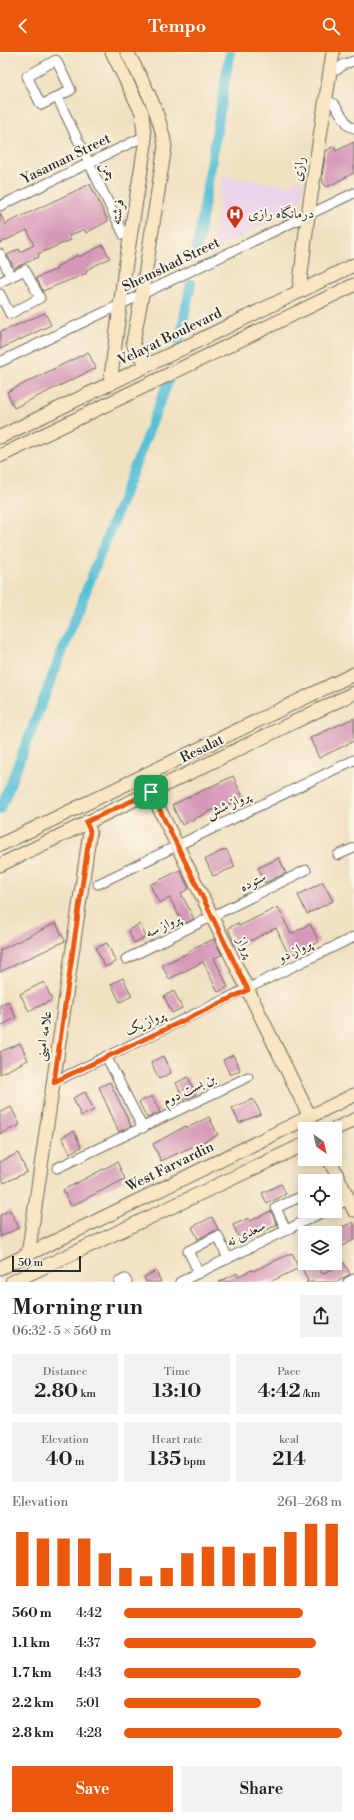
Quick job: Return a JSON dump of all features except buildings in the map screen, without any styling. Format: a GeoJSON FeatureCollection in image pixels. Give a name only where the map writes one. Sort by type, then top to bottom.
{"type":"FeatureCollection","features":[{"type":"Feature","properties":{"kind":"street","name":"فرشته"},"geometry":{"type":"LineString","coordinates":[[110,384],[145,145],[142,113],[112,52]]}},
{"type":"Feature","properties":{"kind":"street"},"geometry":{"type":"LineString","coordinates":[[127,52],[157,109],[162,125],[165,146],[142,295],[133,342],[134,349],[138,355],[150,364]]}},
{"type":"Feature","properties":{"kind":"street","name":"رازی"},"geometry":{"type":"LineString","coordinates":[[299,291],[308,215],[333,52]]}},
{"type":"Feature","properties":{"kind":"street"},"geometry":{"type":"LineString","coordinates":[[56,60],[71,90],[57,97],[42,105],[26,76],[56,60]]}},
{"type":"Feature","properties":{"kind":"street"},"geometry":{"type":"LineString","coordinates":[[330,70],[337,70],[344,64],[354,61]]}},
{"type":"Feature","properties":{"kind":"street","name":"چمن"},"geometry":{"type":"LineString","coordinates":[[57,97],[124,235]]}},
{"type":"Feature","properties":{"kind":"street"},"geometry":{"type":"LineString","coordinates":[[325,99],[334,104],[349,126],[354,128]]}},
{"type":"Feature","properties":{"kind":"street","name":"Yasaman Street"},"geometry":{"type":"LineString","coordinates":[[0,206],[145,136]]}},
{"type":"Feature","properties":{"kind":"street","name":"Shemshad Street"},"geometry":{"type":"LineString","coordinates":[[0,362],[121,306],[354,193]]}},
{"type":"Feature","properties":{"kind":"street"},"geometry":{"type":"LineString","coordinates":[[0,254],[11,277]]}},
{"type":"Feature","properties":{"kind":"street","name":"Velayat Boulevard"},"geometry":{"type":"LineString","coordinates":[[0,437],[354,265]]}},
{"type":"Feature","properties":{"kind":"street"},"geometry":{"type":"LineString","coordinates":[[0,282],[25,270],[40,298],[10,314],[0,294]]}},
{"type":"Feature","properties":{"kind":"street"},"geometry":{"type":"LineString","coordinates":[[0,456],[354,285]]}},
{"type":"Feature","properties":{"kind":"street","name":"Resalat"},"geometry":{"type":"LineString","coordinates":[[0,845],[354,674]]}},
{"type":"Feature","properties":{"kind":"street","name":"Resalat"},"geometry":{"type":"LineString","coordinates":[[0,865],[354,693]]}},
{"type":"Feature","properties":{"kind":"street","name":"پرواز شش"},"geometry":{"type":"LineString","coordinates":[[98,884],[354,760]]}},
{"type":"Feature","properties":{"kind":"street","name":"پرواز"},"geometry":{"type":"LineString","coordinates":[[151,792],[310,1117]]}},
{"type":"Feature","properties":{"kind":"street","name":"علامه امینی"},"geometry":{"type":"LineString","coordinates":[[28,1255],[90,831],[86,822]]}},
{"type":"Feature","properties":{"kind":"street"},"geometry":{"type":"LineString","coordinates":[[338,855],[354,848]]}},
{"type":"Feature","properties":{"kind":"street","name":"ستوده"},"geometry":{"type":"LineString","coordinates":[[212,917],[306,870]]}},
{"type":"Feature","properties":{"kind":"street","name":"پرواز سه"},"geometry":{"type":"LineString","coordinates":[[126,959],[212,917]]}},
{"type":"Feature","properties":{"kind":"street","name":"پرواز دو"},"geometry":{"type":"LineString","coordinates":[[248,990],[354,937]]}},
{"type":"Feature","properties":{"kind":"street","name":"پرواز یک"},"geometry":{"type":"LineString","coordinates":[[54,1082],[106,1056],[248,990]]}},
{"type":"Feature","properties":{"kind":"street"},"geometry":{"type":"LineString","coordinates":[[106,1056],[143,1128]]}},
{"type":"Feature","properties":{"kind":"street","name":"بن بست دوم"},"geometry":{"type":"LineString","coordinates":[[57,1168],[248,1078]]}},
{"type":"Feature","properties":{"kind":"street","name":"West Farvardin"},"geometry":{"type":"LineString","coordinates":[[0,1268],[354,1095]]}},
{"type":"Feature","properties":{"kind":"street"},"geometry":{"type":"LineString","coordinates":[[342,1126],[354,1120]]}},
{"type":"Feature","properties":{"kind":"street"},"geometry":{"type":"LineString","coordinates":[[13,1282],[298,1147]]}},
{"type":"Feature","properties":{"kind":"street"},"geometry":{"type":"LineString","coordinates":[[332,1166],[351,1205]]}},
{"type":"Feature","properties":{"kind":"street"},"geometry":{"type":"LineString","coordinates":[[286,1230],[276,1208],[298,1198]]}},
{"type":"Feature","properties":{"kind":"street","name":"سعدی نه"},"geometry":{"type":"LineString","coordinates":[[180,1282],[286,1230],[304,1218]]}},
{"type":"Feature","properties":{"kind":"street"},"geometry":{"type":"LineString","coordinates":[[199,1273],[188,1251],[218,1236],[228,1259]]}},
{"type":"Feature","properties":{"kind":"street"},"geometry":{"type":"LineString","coordinates":[[119,1282],[125,1279],[127,1282]]}},
{"type":"Feature","properties":{"kind":"street"},"geometry":{"type":"LineString","coordinates":[[348,1282],[354,1279]]}},
{"type":"Feature","properties":{"kind":"shaded area","name":"درمانگاه رازی"},"geometry":{"type":"Polygon","coordinates":[[[223,176],[292,186],[294,180],[305,182],[299,208],[212,250],[223,176]]]}},
{"type":"Feature","properties":{"kind":"waterway"},"geometry":{"type":"LineString","coordinates":[[196,254],[230,52]]}},
{"type":"Feature","properties":{"kind":"waterway"},"geometry":{"type":"LineString","coordinates":[[179,342],[191,284]]}},
{"type":"Feature","properties":{"kind":"waterway"},"geometry":{"type":"LineString","coordinates":[[0,810],[168,382]]}},
{"type":"Feature","properties":{"kind":"place","name":"درمانگاه رازی"},"geometry":{"type":"Point","coordinates":[235,229]}},
{"type":"Feature","properties":{"kind":"route"},"geometry":{"type":"LineString","coordinates":[[151,792],[248,990],[106,1056],[54,1082],[90,831],[86,822],[151,792]]}}]}
